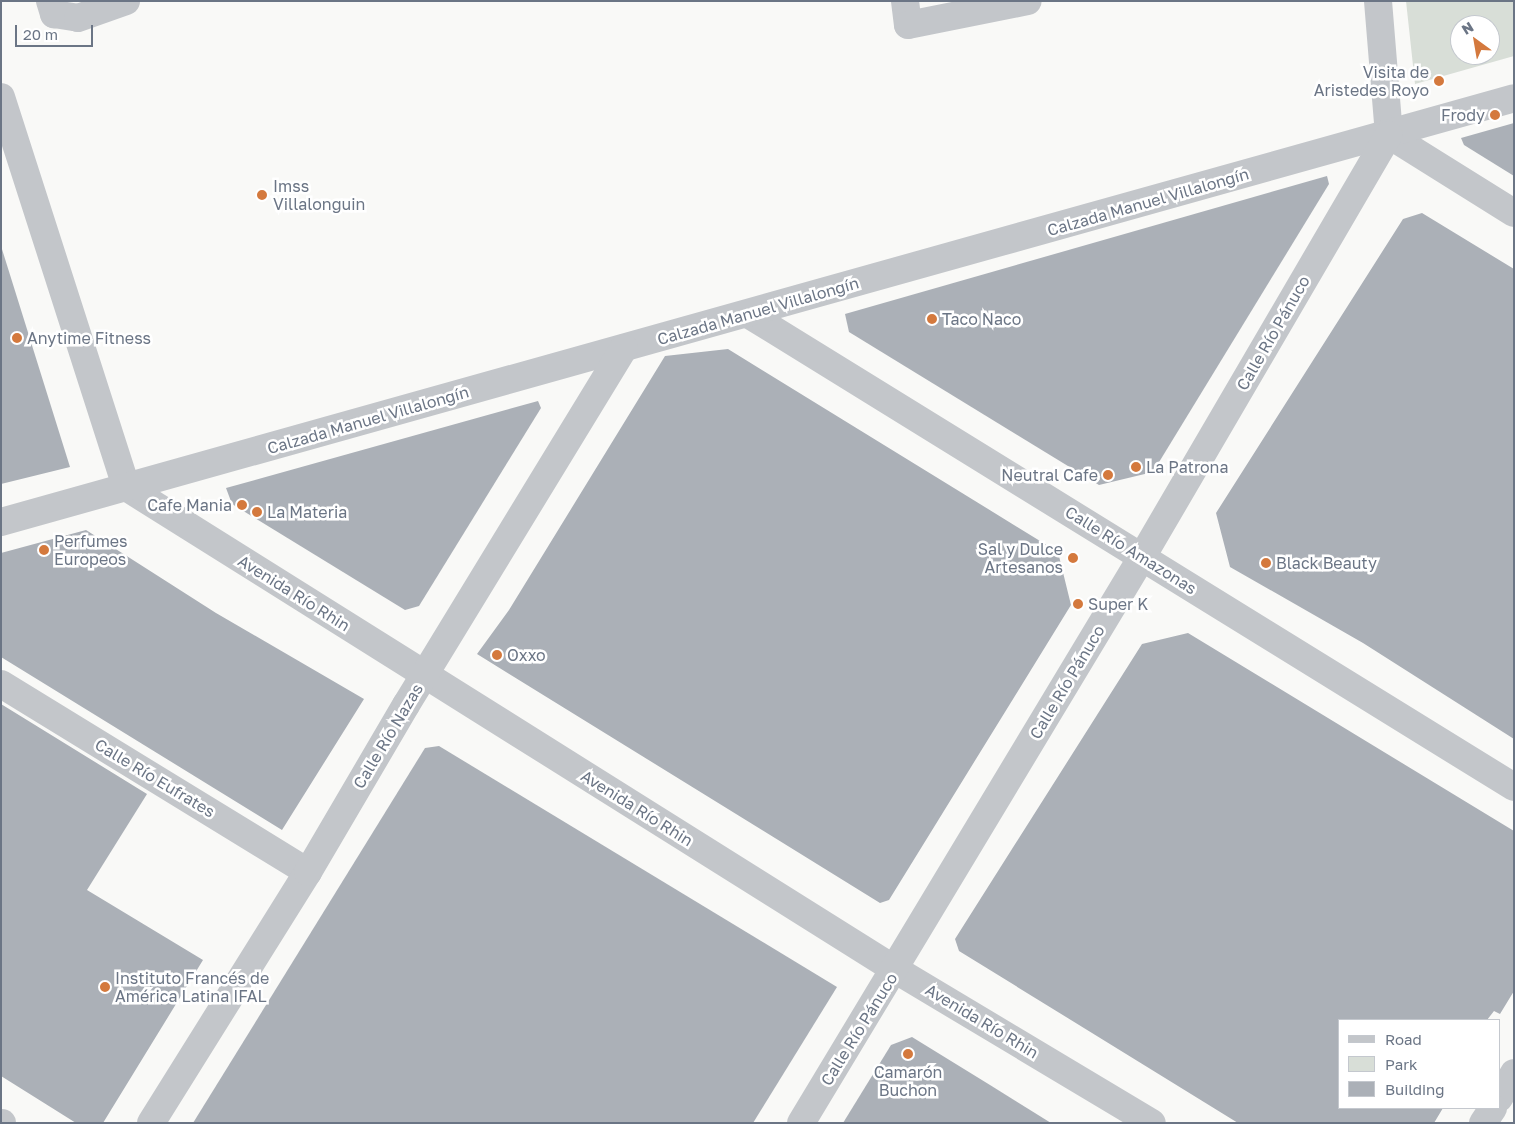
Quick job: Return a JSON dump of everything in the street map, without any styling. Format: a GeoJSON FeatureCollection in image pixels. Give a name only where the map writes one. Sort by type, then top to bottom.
{"type":"FeatureCollection","features":[{"type":"Feature","properties":{"kind":"street"},"geometry":{"type":"LineString","coordinates":[[50,1],[54,14],[78,18],[126,1]]}},
{"type":"Feature","properties":{"kind":"street"},"geometry":{"type":"LineString","coordinates":[[905,1],[908,25],[1028,1]]}},
{"type":"Feature","properties":{"kind":"street"},"geometry":{"type":"LineString","coordinates":[[1378,1],[1389,135],[1514,213]]}},
{"type":"Feature","properties":{"kind":"street"},"geometry":{"type":"LineString","coordinates":[[1,97],[126,487]]}},
{"type":"Feature","properties":{"kind":"street","name":"Calzada Manuel Villalongín"},"geometry":{"type":"LineString","coordinates":[[1,522],[1389,135],[1514,98]]}},
{"type":"Feature","properties":{"kind":"street","name":"Calle Río Pánuco"},"geometry":{"type":"LineString","coordinates":[[802,1123],[896,970],[1142,556],[1389,135]]}},
{"type":"Feature","properties":{"kind":"street","name":"Calle Río Amazonas"},"geometry":{"type":"LineString","coordinates":[[748,314],[1514,787]]}},
{"type":"Feature","properties":{"kind":"street","name":"Calle Río Nazas"},"geometry":{"type":"LineString","coordinates":[[151,1123],[308,872],[425,674],[624,348]]}},
{"type":"Feature","properties":{"kind":"street","name":"Avenida Río Rhin"},"geometry":{"type":"LineString","coordinates":[[126,487],[896,970],[1152,1123]]}},
{"type":"Feature","properties":{"kind":"street","name":"Calle Río Eufrates"},"geometry":{"type":"LineString","coordinates":[[1,684],[308,872]]}},
{"type":"Feature","properties":{"kind":"street"},"geometry":{"type":"LineString","coordinates":[[1500,1096],[1514,1073]]}},
{"type":"Feature","properties":{"kind":"street"},"geometry":{"type":"LineString","coordinates":[[1483,1123],[1491,1109]]}},
{"type":"Feature","properties":{"kind":"green space"},"geometry":{"type":"Polygon","coordinates":[[[1406,1],[1514,1],[1514,56],[1500,60],[1500,15],[1450,15],[1450,65],[1482,65],[1415,84],[1406,1]]]}},
{"type":"Feature","properties":{"kind":"building"},"geometry":{"type":"Polygon","coordinates":[[[1514,123],[1514,176],[1464,145],[1461,138],[1514,123]]]}},
{"type":"Feature","properties":{"kind":"building"},"geometry":{"type":"Polygon","coordinates":[[[1327,176],[1329,184],[1153,472],[1099,485],[849,332],[845,314],[1327,176]]]}},
{"type":"Feature","properties":{"kind":"building"},"geometry":{"type":"Polygon","coordinates":[[[1422,213],[1514,269],[1514,739],[1363,643],[1230,567],[1216,513],[1403,219],[1422,213]]]}},
{"type":"Feature","properties":{"kind":"building"},"geometry":{"type":"Polygon","coordinates":[[[1,246],[70,467],[1,484],[1,246]]]}},
{"type":"Feature","properties":{"kind":"building"},"geometry":{"type":"Polygon","coordinates":[[[728,349],[1058,552],[1071,605],[889,900],[880,903],[477,654],[509,610],[665,356],[728,349]]]}},
{"type":"Feature","properties":{"kind":"building"},"geometry":{"type":"Polygon","coordinates":[[[538,401],[541,408],[419,606],[405,610],[232,504],[226,488],[538,401]]]}},
{"type":"Feature","properties":{"kind":"building"},"geometry":{"type":"Polygon","coordinates":[[[86,530],[216,613],[364,699],[282,830],[1,657],[1,553],[86,530]]]}},
{"type":"Feature","properties":{"kind":"building"},"geometry":{"type":"Polygon","coordinates":[[[1188,633],[1514,831],[1514,991],[1500,1014],[1494,1011],[1488,1019],[1338,1019],[1338,1109],[1442,1109],[1434,1123],[1238,1123],[959,951],[955,939],[1142,644],[1188,633]]]}},
{"type":"Feature","properties":{"kind":"building"},"geometry":{"type":"Polygon","coordinates":[[[1,704],[147,794],[87,890],[203,960],[103,1123],[76,1123],[1,1076],[1,704]]]}},
{"type":"Feature","properties":{"kind":"building"},"geometry":{"type":"Polygon","coordinates":[[[439,746],[837,987],[753,1123],[193,1123],[425,748],[439,746]]]}},
{"type":"Feature","properties":{"kind":"building"},"geometry":{"type":"Polygon","coordinates":[[[912,1037],[1051,1123],[843,1123],[891,1045],[912,1037]]]}},
{"type":"Feature","properties":{"kind":"place","name":"Visita de Aristedes Royo"},"geometry":{"type":"Point","coordinates":[1439,81]}},
{"type":"Feature","properties":{"kind":"place","name":"Frody"},"geometry":{"type":"Point","coordinates":[1495,115]}},
{"type":"Feature","properties":{"kind":"place","name":"Imss Villalonguin"},"geometry":{"type":"Point","coordinates":[262,195]}},
{"type":"Feature","properties":{"kind":"place","name":"Taco Naco"},"geometry":{"type":"Point","coordinates":[932,319]}},
{"type":"Feature","properties":{"kind":"place","name":"Anytime Fitness"},"geometry":{"type":"Point","coordinates":[17,338]}},
{"type":"Feature","properties":{"kind":"place","name":"La Patrona"},"geometry":{"type":"Point","coordinates":[1136,467]}},
{"type":"Feature","properties":{"kind":"place","name":"Neutral Cafe"},"geometry":{"type":"Point","coordinates":[1108,475]}},
{"type":"Feature","properties":{"kind":"place","name":"Cafe Mania"},"geometry":{"type":"Point","coordinates":[242,505]}},
{"type":"Feature","properties":{"kind":"place","name":"La Materia"},"geometry":{"type":"Point","coordinates":[257,512]}},
{"type":"Feature","properties":{"kind":"place","name":"Perfumes Europeos"},"geometry":{"type":"Point","coordinates":[44,550]}},
{"type":"Feature","properties":{"kind":"place","name":"Sal y Dulce Artesanos"},"geometry":{"type":"Point","coordinates":[1073,558]}},
{"type":"Feature","properties":{"kind":"place","name":"Black Beauty"},"geometry":{"type":"Point","coordinates":[1266,563]}},
{"type":"Feature","properties":{"kind":"place","name":"Super K"},"geometry":{"type":"Point","coordinates":[1078,604]}},
{"type":"Feature","properties":{"kind":"place","name":"Oxxo"},"geometry":{"type":"Point","coordinates":[497,655]}},
{"type":"Feature","properties":{"kind":"place","name":"Instituto Francés de América Latina IFAL"},"geometry":{"type":"Point","coordinates":[105,987]}},
{"type":"Feature","properties":{"kind":"place","name":"Camarón Buchon"},"geometry":{"type":"Point","coordinates":[908,1054]}}]}
